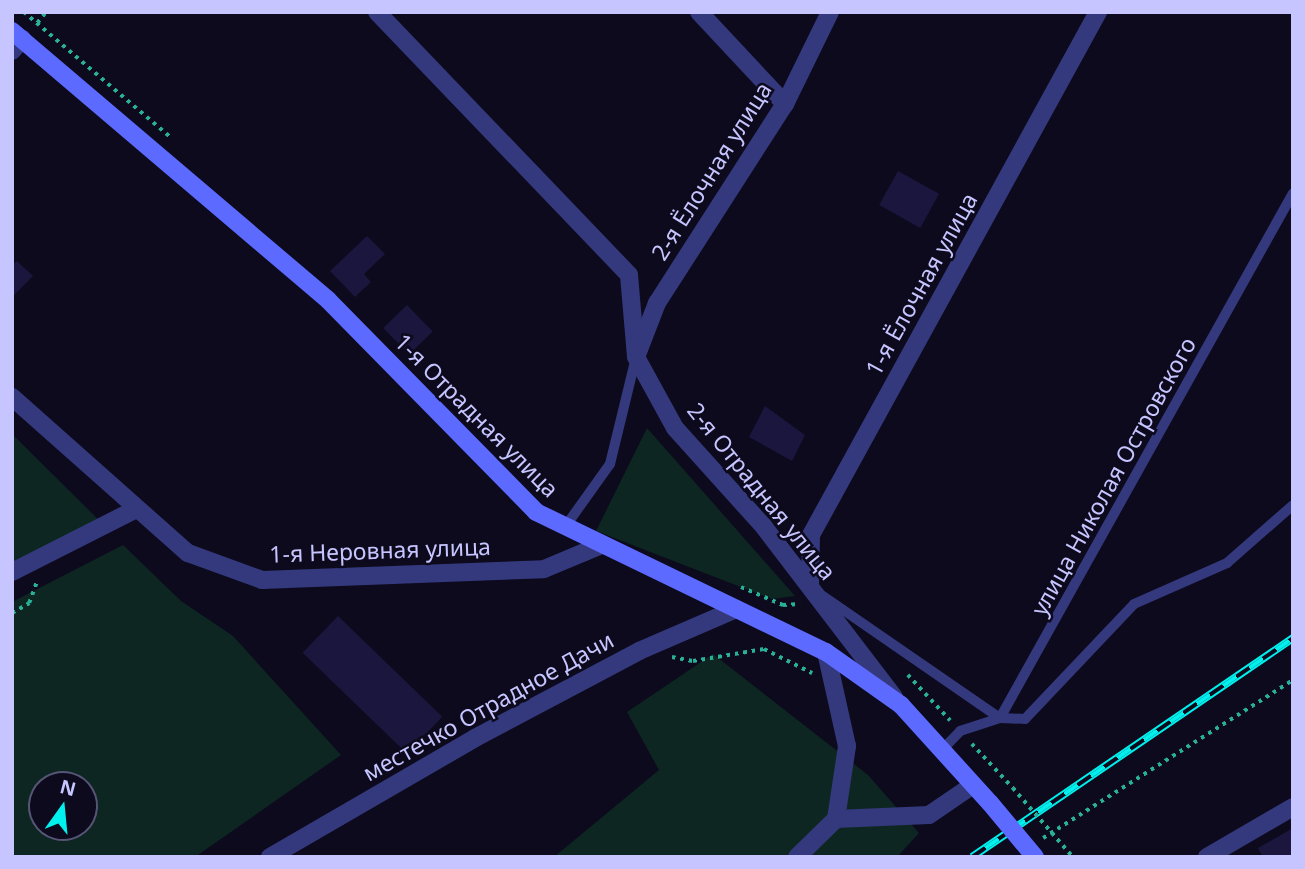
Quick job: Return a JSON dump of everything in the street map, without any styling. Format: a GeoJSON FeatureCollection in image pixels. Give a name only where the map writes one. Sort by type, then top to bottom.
{"type":"FeatureCollection","features":[{"type":"Feature","properties":{"kind":"main road","name":"1-я Отрадная улица"},"geometry":{"type":"LineString","coordinates":[[15,40],[328,300],[536,512],[599,547],[825,652],[901,705],[941,751],[1036,849]]}},
{"type":"Feature","properties":{"kind":"street","name":"2-я Отрадная улица"},"geometry":{"type":"LineString","coordinates":[[377,12],[629,275],[636,357],[675,428],[810,586],[901,705]]}},
{"type":"Feature","properties":{"kind":"street"},"geometry":{"type":"LineString","coordinates":[[699,12],[785,104]]}},
{"type":"Feature","properties":{"kind":"street","name":"2-я Ёлочная улица"},"geometry":{"type":"LineString","coordinates":[[636,357],[657,303],[785,104],[830,12]]}},
{"type":"Feature","properties":{"kind":"street","name":"1-я Ёлочная улица"},"geometry":{"type":"LineString","coordinates":[[810,586],[811,535],[1098,12]]}},
{"type":"Feature","properties":{"kind":"street","name":"1-я Неровная улица"},"geometry":{"type":"LineString","coordinates":[[12,397],[188,553],[262,580],[544,569],[599,547]]}},
{"type":"Feature","properties":{"kind":"street"},"geometry":{"type":"LineString","coordinates":[[12,572],[136,509]]}},
{"type":"Feature","properties":{"kind":"street","name":"местечко Отрадное Дачи"},"geometry":{"type":"LineString","coordinates":[[270,857],[639,651],[736,609]]}},
{"type":"Feature","properties":{"kind":"street"},"geometry":{"type":"LineString","coordinates":[[797,857],[836,819],[847,746],[825,652]]}},
{"type":"Feature","properties":{"kind":"street"},"geometry":{"type":"LineString","coordinates":[[836,819],[929,815],[973,785]]}},
{"type":"Feature","properties":{"kind":"street"},"geometry":{"type":"LineString","coordinates":[[1207,857],[1293,807]]}},
{"type":"Feature","properties":{"kind":"lane","name":"улица Николая Островского"},"geometry":{"type":"LineString","coordinates":[[1000,718],[1293,192]]}},
{"type":"Feature","properties":{"kind":"lane"},"geometry":{"type":"LineString","coordinates":[[563,529],[610,464],[636,357]]}},
{"type":"Feature","properties":{"kind":"lane"},"geometry":{"type":"LineString","coordinates":[[941,751],[960,731],[1000,718],[1025,719],[1134,604],[1227,563],[1293,505]]}},
{"type":"Feature","properties":{"kind":"lane"},"geometry":{"type":"LineString","coordinates":[[810,586],[1000,718]]}},
{"type":"Feature","properties":{"kind":"path"},"geometry":{"type":"LineString","coordinates":[[24,12],[173,140]]}},
{"type":"Feature","properties":{"kind":"path"},"geometry":{"type":"LineString","coordinates":[[37,23],[46,12]]}},
{"type":"Feature","properties":{"kind":"path"},"geometry":{"type":"LineString","coordinates":[[12,613],[29,603],[46,554]]}},
{"type":"Feature","properties":{"kind":"path"},"geometry":{"type":"LineString","coordinates":[[733,584],[783,605],[822,604]]}},
{"type":"Feature","properties":{"kind":"path"},"geometry":{"type":"LineString","coordinates":[[639,651],[693,661],[764,649],[830,681]]}},
{"type":"Feature","properties":{"kind":"path"},"geometry":{"type":"LineString","coordinates":[[897,664],[1013,788],[1073,857]]}},
{"type":"Feature","properties":{"kind":"path"},"geometry":{"type":"LineString","coordinates":[[1036,849],[1293,680]]}},
{"type":"Feature","properties":{"kind":"green space"},"geometry":{"type":"Polygon","coordinates":[[[647,428],[795,596],[772,599],[596,531],[647,428]]]}},
{"type":"Feature","properties":{"kind":"green space"},"geometry":{"type":"Polygon","coordinates":[[[12,434],[109,530],[12,579],[12,434]]]}},
{"type":"Feature","properties":{"kind":"green space"},"geometry":{"type":"Polygon","coordinates":[[[123,545],[181,601],[233,636],[341,755],[195,857],[12,857],[12,602],[123,545]]]}},
{"type":"Feature","properties":{"kind":"green space"},"geometry":{"type":"Polygon","coordinates":[[[713,654],[868,775],[919,833],[897,857],[554,857],[659,770],[627,712],[713,654]]]}},
{"type":"Feature","properties":{"kind":"building"},"geometry":{"type":"Polygon","coordinates":[[[898,171],[939,194],[920,228],[879,205],[898,171]]]}},
{"type":"Feature","properties":{"kind":"building"},"geometry":{"type":"Polygon","coordinates":[[[367,236],[385,254],[364,274],[371,282],[355,297],[330,271],[367,236]]]}},
{"type":"Feature","properties":{"kind":"building"},"geometry":{"type":"Polygon","coordinates":[[[17,261],[33,276],[12,297],[12,265],[17,261]]]}},
{"type":"Feature","properties":{"kind":"building"},"geometry":{"type":"Polygon","coordinates":[[[407,305],[433,332],[409,355],[383,328],[407,305]]]}},
{"type":"Feature","properties":{"kind":"building"},"geometry":{"type":"Polygon","coordinates":[[[765,406],[805,435],[792,461],[749,437],[765,406]]]}},
{"type":"Feature","properties":{"kind":"building"},"geometry":{"type":"Polygon","coordinates":[[[338,616],[442,717],[407,753],[303,653],[338,616]]]}},
{"type":"Feature","properties":{"kind":"building"},"geometry":{"type":"Polygon","coordinates":[[[1293,828],[1293,857],[1263,857],[1258,848],[1293,828]]]}},
{"type":"Feature","properties":{"kind":"railway"},"geometry":{"type":"LineString","coordinates":[[972,857],[1293,638]]}}]}
